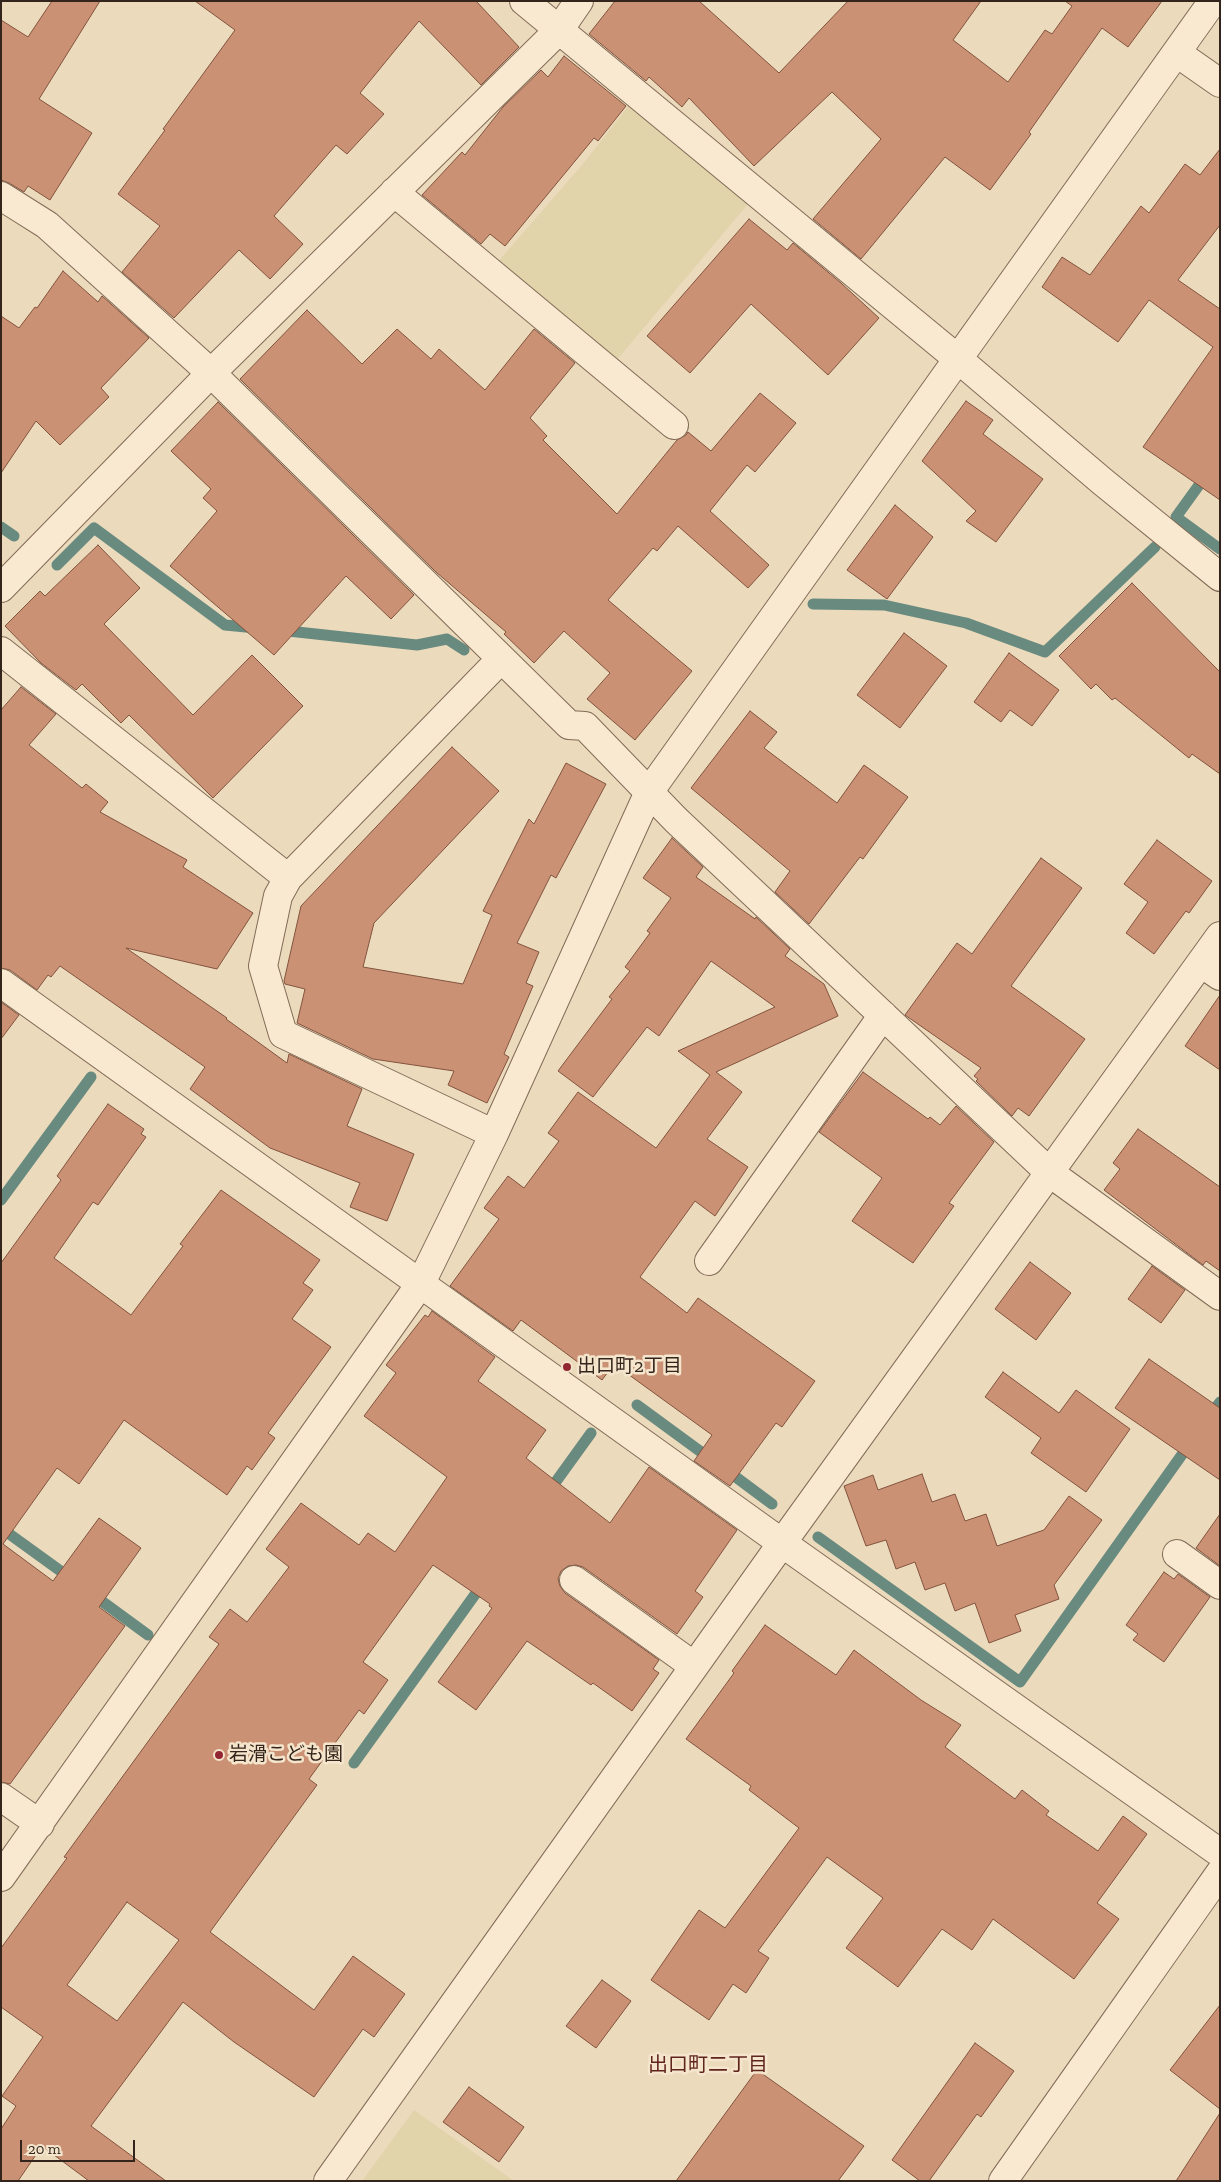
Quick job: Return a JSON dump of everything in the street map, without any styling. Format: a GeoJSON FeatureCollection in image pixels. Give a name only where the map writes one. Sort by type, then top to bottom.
{"type":"FeatureCollection","features":[{"type":"Feature","properties":{"kind":"street"},"geometry":{"type":"LineString","coordinates":[[524,1],[1220,577]]}},
{"type":"Feature","properties":{"kind":"street"},"geometry":{"type":"LineString","coordinates":[[1,588],[210,373],[559,30],[579,1]]}},
{"type":"Feature","properties":{"kind":"street"},"geometry":{"type":"LineString","coordinates":[[1,1877],[421,1283],[494,1134],[649,792],[1214,1]]}},
{"type":"Feature","properties":{"kind":"street"},"geometry":{"type":"LineString","coordinates":[[1177,53],[1220,83]]}},
{"type":"Feature","properties":{"kind":"street"},"geometry":{"type":"LineString","coordinates":[[394,192],[674,425]]}},
{"type":"Feature","properties":{"kind":"street"},"geometry":{"type":"LineString","coordinates":[[1,196],[47,225],[210,373],[458,613],[501,659],[569,724],[585,726],[676,820],[1050,1173],[1220,1296]]}},
{"type":"Feature","properties":{"kind":"street"},"geometry":{"type":"LineString","coordinates":[[1,651],[288,878]]}},
{"type":"Feature","properties":{"kind":"street"},"geometry":{"type":"LineString","coordinates":[[494,1134],[283,1034],[262,966],[278,896],[288,878],[501,659]]}},
{"type":"Feature","properties":{"kind":"street"},"geometry":{"type":"LineString","coordinates":[[328,2181],[782,1543],[1050,1173],[1210,970],[1220,936]]}},
{"type":"Feature","properties":{"kind":"street"},"geometry":{"type":"LineString","coordinates":[[1,983],[782,1543],[1220,1853]]}},
{"type":"Feature","properties":{"kind":"street"},"geometry":{"type":"LineString","coordinates":[[709,1261],[883,1015]]}},
{"type":"Feature","properties":{"kind":"street"},"geometry":{"type":"LineString","coordinates":[[1177,1554],[1220,1585]]}},
{"type":"Feature","properties":{"kind":"street"},"geometry":{"type":"LineString","coordinates":[[574,1580],[694,1666]]}},
{"type":"Feature","properties":{"kind":"street"},"geometry":{"type":"LineString","coordinates":[[1,1796],[40,1824]]}},
{"type":"Feature","properties":{"kind":"street"},"geometry":{"type":"LineString","coordinates":[[1003,2181],[1220,1873]]}},
{"type":"Feature","properties":{"kind":"shaded area"},"geometry":{"type":"Polygon","coordinates":[[[630,104],[748,204],[616,361],[495,265],[582,165],[630,104]]]}},
{"type":"Feature","properties":{"kind":"shaded area"},"geometry":{"type":"Polygon","coordinates":[[[414,2110],[514,2181],[362,2181],[414,2110]]]}},
{"type":"Feature","properties":{"kind":"building"},"geometry":{"type":"Polygon","coordinates":[[[52,1],[100,1],[39,99],[92,133],[50,200],[28,186],[24,192],[1,180],[1,20],[28,37],[52,1]]]}},
{"type":"Feature","properties":{"kind":"building"},"geometry":{"type":"Polygon","coordinates":[[[195,1],[476,1],[519,47],[481,85],[419,21],[360,93],[384,114],[347,154],[336,145],[274,216],[303,244],[270,279],[239,250],[174,318],[122,272],[160,226],[118,194],[235,30],[195,1]]]}},
{"type":"Feature","properties":{"kind":"building"},"geometry":{"type":"Polygon","coordinates":[[[615,1],[699,1],[779,73],[848,1],[981,1],[953,40],[1008,82],[1045,30],[1052,34],[1072,6],[1065,1],[1162,1],[1128,47],[1102,28],[1029,132],[1031,134],[990,190],[945,157],[861,259],[813,219],[881,139],[832,92],[754,166],[689,98],[682,107],[649,77],[646,81],[589,34],[615,1]]]}},
{"type":"Feature","properties":{"kind":"building"},"geometry":{"type":"Polygon","coordinates":[[[564,56],[626,106],[598,141],[594,138],[505,246],[490,234],[481,244],[422,195],[462,152],[465,155],[503,107],[541,70],[548,77],[564,56]]]}},
{"type":"Feature","properties":{"kind":"building"},"geometry":{"type":"Polygon","coordinates":[[[1220,149],[1220,225],[1178,280],[1220,309],[1220,500],[1143,447],[1213,347],[1149,300],[1118,342],[1042,287],[1062,257],[1090,275],[1141,206],[1149,213],[1185,164],[1200,175],[1220,149]]]}},
{"type":"Feature","properties":{"kind":"building"},"geometry":{"type":"Polygon","coordinates":[[[749,219],[787,250],[793,243],[879,318],[828,375],[751,304],[690,373],[647,336],[749,219]]]}},
{"type":"Feature","properties":{"kind":"building"},"geometry":{"type":"Polygon","coordinates":[[[63,271],[98,302],[102,296],[149,338],[101,388],[109,397],[60,445],[36,421],[1,473],[1,316],[19,328],[35,307],[37,308],[63,271]]]}},
{"type":"Feature","properties":{"kind":"building"},"geometry":{"type":"Polygon","coordinates":[[[307,310],[362,364],[397,329],[431,359],[439,349],[485,390],[534,329],[575,363],[530,418],[547,436],[543,440],[617,514],[677,440],[688,432],[711,451],[760,393],[796,423],[755,472],[747,465],[710,511],[769,565],[748,588],[678,526],[657,551],[653,548],[608,600],[692,671],[635,740],[587,699],[610,673],[564,631],[534,663],[504,634],[506,632],[436,572],[240,379],[307,310]]]}},
{"type":"Feature","properties":{"kind":"building"},"geometry":{"type":"Polygon","coordinates":[[[966,401],[993,420],[983,434],[1043,479],[996,542],[966,521],[976,511],[922,461],[966,401]]]}},
{"type":"Feature","properties":{"kind":"building"},"geometry":{"type":"Polygon","coordinates":[[[218,402],[414,595],[391,619],[346,576],[274,655],[170,566],[217,511],[203,498],[211,489],[171,451],[218,402]]]}},
{"type":"Feature","properties":{"kind":"building"},"geometry":{"type":"Polygon","coordinates":[[[895,505],[933,537],[887,599],[847,570],[895,505]]]}},
{"type":"Feature","properties":{"kind":"building"},"geometry":{"type":"Polygon","coordinates":[[[98,545],[140,588],[104,624],[193,715],[252,655],[303,706],[213,798],[129,715],[121,723],[82,684],[76,690],[41,663],[5,626],[40,591],[45,596],[98,545]]]}},
{"type":"Feature","properties":{"kind":"building"},"geometry":{"type":"Polygon","coordinates":[[[1132,583],[1220,672],[1220,774],[1192,754],[1189,758],[1115,698],[1112,700],[1096,684],[1091,689],[1059,656],[1132,583]]]}},
{"type":"Feature","properties":{"kind":"building"},"geometry":{"type":"Polygon","coordinates":[[[904,633],[947,666],[900,728],[857,695],[904,633]]]}},
{"type":"Feature","properties":{"kind":"building"},"geometry":{"type":"Polygon","coordinates":[[[1009,653],[1059,690],[1032,726],[1010,710],[1001,722],[974,702],[1009,653]]]}},
{"type":"Feature","properties":{"kind":"building"},"geometry":{"type":"Polygon","coordinates":[[[21,687],[56,714],[29,745],[82,788],[86,784],[108,802],[100,812],[187,860],[183,867],[253,913],[217,969],[126,948],[227,1018],[287,1063],[289,1054],[362,1089],[347,1126],[414,1154],[387,1221],[350,1207],[360,1183],[270,1148],[190,1089],[205,1067],[60,966],[51,977],[48,975],[37,990],[10,970],[1,968],[1,710],[21,687]]]}},
{"type":"Feature","properties":{"kind":"building"},"geometry":{"type":"Polygon","coordinates":[[[750,711],[777,732],[764,748],[837,803],[864,765],[908,797],[863,859],[860,857],[809,924],[775,892],[790,871],[691,788],[750,711]]]}},
{"type":"Feature","properties":{"kind":"building"},"geometry":{"type":"Polygon","coordinates":[[[452,747],[499,791],[374,923],[363,967],[463,984],[492,915],[483,911],[529,819],[534,824],[566,763],[606,784],[556,878],[551,875],[517,943],[539,952],[526,983],[533,986],[504,1054],[509,1057],[487,1103],[448,1085],[454,1071],[373,1059],[297,1023],[305,989],[285,984],[284,981],[301,906],[452,747]]]}},
{"type":"Feature","properties":{"kind":"building"},"geometry":{"type":"Polygon","coordinates":[[[672,838],[703,867],[696,877],[755,919],[756,917],[790,949],[785,956],[824,984],[838,1016],[716,1072],[742,1092],[707,1139],[748,1167],[715,1216],[695,1201],[640,1277],[687,1313],[698,1298],[815,1381],[782,1427],[776,1423],[730,1486],[694,1461],[712,1435],[614,1364],[602,1380],[521,1320],[513,1331],[450,1286],[499,1219],[484,1208],[508,1176],[524,1188],[559,1141],[548,1133],[578,1092],[656,1148],[710,1075],[678,1051],[775,1007],[711,961],[659,1036],[647,1027],[593,1097],[558,1071],[612,999],[609,997],[630,971],[625,967],[650,933],[647,931],[671,898],[643,878],[672,838]]]}},
{"type":"Feature","properties":{"kind":"building"},"geometry":{"type":"Polygon","coordinates":[[[1157,840],[1212,881],[1189,913],[1186,911],[1154,954],[1126,933],[1148,902],[1124,884],[1157,840]]]}},
{"type":"Feature","properties":{"kind":"building"},"geometry":{"type":"Polygon","coordinates":[[[1041,858],[1082,888],[1011,986],[1085,1039],[1029,1116],[1018,1108],[1012,1116],[976,1081],[978,1079],[974,1076],[981,1068],[905,1015],[957,943],[972,954],[1041,858]]]}},
{"type":"Feature","properties":{"kind":"building"},"geometry":{"type":"Polygon","coordinates":[[[1220,995],[1220,1070],[1185,1046],[1220,995]]]}},
{"type":"Feature","properties":{"kind":"building"},"geometry":{"type":"Polygon","coordinates":[[[1,1002],[19,1015],[1,1039],[1,1002]]]}},
{"type":"Feature","properties":{"kind":"building"},"geometry":{"type":"Polygon","coordinates":[[[863,1072],[928,1119],[930,1117],[940,1125],[956,1106],[994,1142],[949,1203],[954,1206],[913,1263],[852,1221],[882,1178],[819,1132],[863,1072]]]}},
{"type":"Feature","properties":{"kind":"building"},"geometry":{"type":"Polygon","coordinates":[[[108,1104],[144,1129],[141,1134],[146,1137],[98,1205],[93,1202],[54,1258],[131,1315],[183,1246],[180,1244],[221,1190],[320,1260],[303,1283],[313,1290],[292,1319],[331,1347],[268,1433],[275,1438],[252,1470],[247,1466],[227,1495],[124,1420],[79,1484],[57,1468],[3,1544],[53,1581],[99,1518],[141,1548],[99,1607],[125,1626],[10,1784],[1,1782],[1,1263],[61,1180],[57,1176],[108,1104]]]}},
{"type":"Feature","properties":{"kind":"building"},"geometry":{"type":"Polygon","coordinates":[[[1138,1129],[1220,1187],[1220,1271],[1206,1261],[1203,1265],[1104,1190],[1120,1169],[1113,1163],[1138,1129]]]}},
{"type":"Feature","properties":{"kind":"building"},"geometry":{"type":"Polygon","coordinates":[[[1030,1262],[1071,1293],[1036,1340],[995,1309],[1030,1262]]]}},
{"type":"Feature","properties":{"kind":"building"},"geometry":{"type":"Polygon","coordinates":[[[1152,1266],[1185,1290],[1161,1323],[1128,1299],[1152,1266]]]}},
{"type":"Feature","properties":{"kind":"building"},"geometry":{"type":"Polygon","coordinates":[[[432,1311],[495,1357],[478,1381],[546,1430],[526,1458],[610,1523],[649,1467],[737,1530],[695,1591],[703,1597],[677,1634],[583,1567],[576,1565],[568,1566],[561,1571],[558,1579],[565,1593],[659,1660],[653,1669],[659,1673],[632,1711],[593,1683],[591,1685],[527,1641],[476,1710],[438,1682],[492,1608],[489,1606],[490,1604],[433,1565],[363,1662],[388,1680],[364,1714],[359,1710],[309,1779],[317,1785],[210,1932],[314,2010],[353,1956],[405,1994],[374,2037],[363,2029],[314,2097],[234,2042],[183,2002],[91,2126],[166,2181],[89,2181],[42,2146],[18,2181],[1,2181],[1,2129],[16,2106],[2,2096],[43,2037],[1,2007],[1,1948],[67,1858],[64,1857],[219,1644],[209,1637],[230,1609],[247,1622],[289,1567],[266,1549],[301,1503],[359,1545],[368,1533],[395,1552],[447,1477],[364,1416],[396,1373],[386,1365],[425,1315],[428,1317],[432,1311]],[[127,1902],[67,1985],[117,2021],[179,1940],[127,1902]]]}},
{"type":"Feature","properties":{"kind":"building"},"geometry":{"type":"Polygon","coordinates":[[[1149,1359],[1220,1408],[1220,1480],[1115,1408],[1149,1359]]]}},
{"type":"Feature","properties":{"kind":"building"},"geometry":{"type":"Polygon","coordinates":[[[1003,1372],[1059,1413],[1076,1390],[1130,1429],[1086,1492],[1031,1453],[1041,1438],[985,1397],[1003,1372]]]}},
{"type":"Feature","properties":{"kind":"building"},"geometry":{"type":"Polygon","coordinates":[[[922,1474],[932,1502],[955,1494],[965,1521],[986,1514],[997,1546],[1044,1530],[1069,1496],[1102,1520],[1054,1585],[1059,1599],[1015,1615],[1021,1631],[989,1643],[975,1603],[955,1611],[945,1583],[925,1590],[915,1562],[896,1569],[886,1540],[866,1546],[844,1486],[873,1475],[878,1490],[922,1474]]]}},
{"type":"Feature","properties":{"kind":"building"},"geometry":{"type":"Polygon","coordinates":[[[1220,1514],[1220,1566],[1196,1548],[1220,1514]]]}},
{"type":"Feature","properties":{"kind":"building"},"geometry":{"type":"Polygon","coordinates":[[[1164,1572],[1174,1579],[1178,1574],[1210,1597],[1164,1662],[1133,1640],[1138,1634],[1126,1625],[1164,1572]]]}},
{"type":"Feature","properties":{"kind":"building"},"geometry":{"type":"Polygon","coordinates":[[[765,1625],[836,1675],[854,1650],[921,1700],[961,1725],[945,1747],[1015,1799],[1022,1790],[1049,1811],[1046,1815],[1098,1851],[1123,1816],[1147,1834],[1097,1903],[1119,1919],[1074,1979],[993,1919],[972,1950],[942,1929],[898,1987],[846,1948],[883,1898],[827,1857],[758,1951],[769,1958],[746,1993],[733,1984],[709,2020],[651,1980],[699,1910],[725,1928],[799,1828],[749,1790],[751,1786],[686,1739],[734,1673],[732,1671],[765,1625]]]}},
{"type":"Feature","properties":{"kind":"building"},"geometry":{"type":"Polygon","coordinates":[[[602,1980],[631,2001],[596,2048],[566,2026],[602,1980]]]}},
{"type":"Feature","properties":{"kind":"building"},"geometry":{"type":"Polygon","coordinates":[[[1220,2005],[1220,2109],[1170,2070],[1220,2005]]]}},
{"type":"Feature","properties":{"kind":"building"},"geometry":{"type":"Polygon","coordinates":[[[975,2043],[1014,2071],[981,2117],[977,2114],[929,2181],[920,2181],[892,2160],[975,2043]]]}},
{"type":"Feature","properties":{"kind":"building"},"geometry":{"type":"Polygon","coordinates":[[[757,2070],[864,2146],[838,2181],[676,2181],[757,2070]]]}},
{"type":"Feature","properties":{"kind":"building"},"geometry":{"type":"Polygon","coordinates":[[[469,2087],[524,2127],[499,2162],[443,2122],[469,2087]]]}},
{"type":"Feature","properties":{"kind":"building"},"geometry":{"type":"Polygon","coordinates":[[[1220,2113],[1220,2181],[1176,2181],[1220,2113]]]}},
{"type":"Feature","properties":{"kind":"waterway"},"geometry":{"type":"LineString","coordinates":[[1207,474],[1176,517],[1220,549]]}},
{"type":"Feature","properties":{"kind":"waterway"},"geometry":{"type":"LineString","coordinates":[[1,527],[14,536]]}},
{"type":"Feature","properties":{"kind":"waterway"},"geometry":{"type":"LineString","coordinates":[[57,565],[94,528],[225,625],[256,628]]}},
{"type":"Feature","properties":{"kind":"waterway"},"geometry":{"type":"LineString","coordinates":[[813,604],[884,605],[966,623],[1045,652],[1155,547]]}},
{"type":"Feature","properties":{"kind":"waterway"},"geometry":{"type":"LineString","coordinates":[[279,630],[417,645],[447,639],[464,650]]}},
{"type":"Feature","properties":{"kind":"waterway"},"geometry":{"type":"LineString","coordinates":[[1,1200],[91,1077]]}},
{"type":"Feature","properties":{"kind":"waterway"},"geometry":{"type":"LineString","coordinates":[[1208,1418],[1220,1402]]}},
{"type":"Feature","properties":{"kind":"waterway"},"geometry":{"type":"LineString","coordinates":[[637,1405],[712,1460]]}},
{"type":"Feature","properties":{"kind":"waterway"},"geometry":{"type":"LineString","coordinates":[[547,1494],[591,1433]]}},
{"type":"Feature","properties":{"kind":"waterway"},"geometry":{"type":"LineString","coordinates":[[818,1537],[1020,1682],[1191,1442]]}},
{"type":"Feature","properties":{"kind":"waterway"},"geometry":{"type":"LineString","coordinates":[[725,1469],[772,1504]]}},
{"type":"Feature","properties":{"kind":"waterway"},"geometry":{"type":"LineString","coordinates":[[1,1528],[73,1580]]}},
{"type":"Feature","properties":{"kind":"waterway"},"geometry":{"type":"LineString","coordinates":[[354,1763],[484,1582]]}},
{"type":"Feature","properties":{"kind":"waterway"},"geometry":{"type":"LineString","coordinates":[[92,1594],[148,1635]]}},
{"type":"Feature","properties":{"kind":"place","name":"出口町2丁目"},"geometry":{"type":"Point","coordinates":[567,1367]}},
{"type":"Feature","properties":{"kind":"place","name":"岩滑こども園"},"geometry":{"type":"Point","coordinates":[219,1755]}},
{"type":"Feature","properties":{"kind":"district","name":"出口町二丁目"},"geometry":{"type":"Point","coordinates":[708,2065]}}]}
